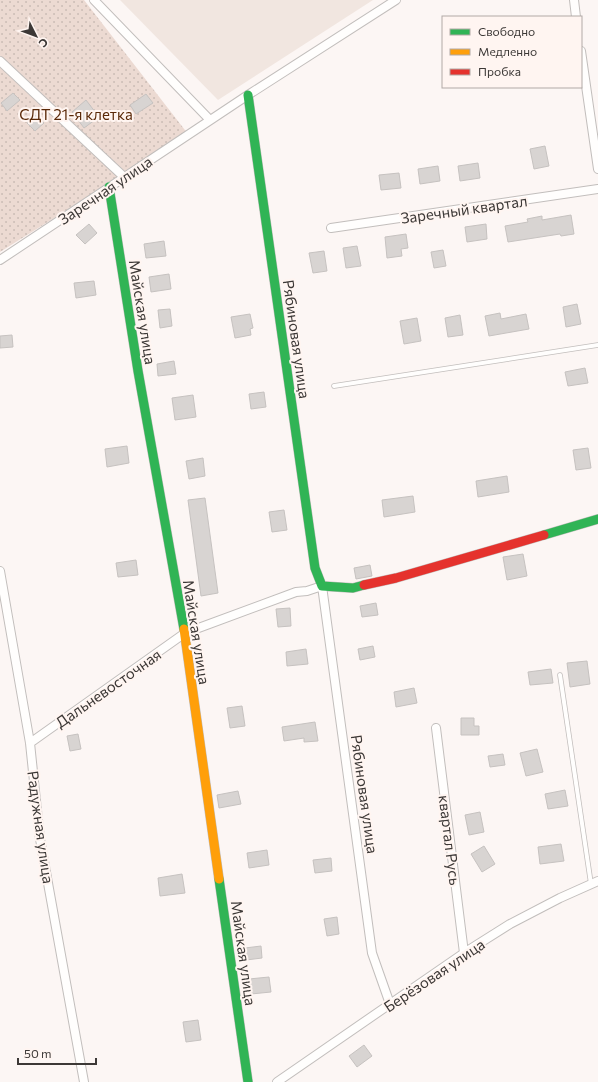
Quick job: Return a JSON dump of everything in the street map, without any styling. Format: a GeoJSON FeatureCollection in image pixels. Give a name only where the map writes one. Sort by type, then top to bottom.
{"type":"FeatureCollection","features":[{"type":"Feature","properties":{"kind":"street"},"geometry":{"type":"LineString","coordinates":[[94,0],[210,120]]}},
{"type":"Feature","properties":{"kind":"street","name":"Заречная улица"},"geometry":{"type":"LineString","coordinates":[[0,260],[248,95],[396,0]]}},
{"type":"Feature","properties":{"kind":"street"},"geometry":{"type":"LineString","coordinates":[[574,0],[576,16]]}},
{"type":"Feature","properties":{"kind":"street"},"geometry":{"type":"LineString","coordinates":[[582,57],[595,132],[598,169]]}},
{"type":"Feature","properties":{"kind":"street"},"geometry":{"type":"LineString","coordinates":[[0,61],[124,177]]}},
{"type":"Feature","properties":{"kind":"street","name":"Рябиновая улица"},"geometry":{"type":"LineString","coordinates":[[248,95],[315,568],[322,586],[372,953],[390,1004]]}},
{"type":"Feature","properties":{"kind":"street","name":"Майская улица"},"geometry":{"type":"LineString","coordinates":[[109,188],[138,371],[185,633],[248,1082]]}},
{"type":"Feature","properties":{"kind":"street","name":"Заречный квартал"},"geometry":{"type":"LineString","coordinates":[[331,228],[598,189]]}},
{"type":"Feature","properties":{"kind":"street"},"geometry":{"type":"LineString","coordinates":[[185,633],[296,592],[307,591],[322,586],[354,588],[396,578],[598,519]]}},
{"type":"Feature","properties":{"kind":"street","name":"Радужная улица"},"geometry":{"type":"LineString","coordinates":[[0,571],[30,743],[40,838],[84,1082]]}},
{"type":"Feature","properties":{"kind":"street","name":"Дальневосточная"},"geometry":{"type":"LineString","coordinates":[[30,743],[185,633]]}},
{"type":"Feature","properties":{"kind":"street","name":"квартал Русь"},"geometry":{"type":"LineString","coordinates":[[436,728],[464,953]]}},
{"type":"Feature","properties":{"kind":"street","name":"Берёзовая улица"},"geometry":{"type":"LineString","coordinates":[[277,1082],[464,953],[510,924],[560,898],[594,883]]}},
{"type":"Feature","properties":{"kind":"lane"},"geometry":{"type":"LineString","coordinates":[[334,386],[598,345]]}},
{"type":"Feature","properties":{"kind":"lane"},"geometry":{"type":"LineString","coordinates":[[560,675],[594,883]]}},
{"type":"Feature","properties":{"kind":"shaded area"},"geometry":{"type":"Polygon","coordinates":[[[120,0],[373,0],[218,100],[120,0]]]}},
{"type":"Feature","properties":{"kind":"green space","name":"СДТ 21-я клетка"},"geometry":{"type":"Polygon","coordinates":[[[0,0],[84,0],[188,134],[0,252],[0,0]]]}},
{"type":"Feature","properties":{"kind":"building"},"geometry":{"type":"Polygon","coordinates":[[[13,93],[20,100],[7,111],[1,103],[13,93]]]}},
{"type":"Feature","properties":{"kind":"building"},"geometry":{"type":"Polygon","coordinates":[[[146,94],[153,103],[136,114],[130,105],[146,94]]]}},
{"type":"Feature","properties":{"kind":"building"},"geometry":{"type":"Polygon","coordinates":[[[86,100],[99,117],[84,128],[72,112],[86,100]]]}},
{"type":"Feature","properties":{"kind":"building"},"geometry":{"type":"Polygon","coordinates":[[[36,115],[44,123],[35,131],[27,123],[36,115]]]}},
{"type":"Feature","properties":{"kind":"building"},"geometry":{"type":"Polygon","coordinates":[[[545,146],[549,166],[534,169],[530,149],[545,146]]]}},
{"type":"Feature","properties":{"kind":"building"},"geometry":{"type":"Polygon","coordinates":[[[478,163],[480,178],[460,181],[458,166],[478,163]]]}},
{"type":"Feature","properties":{"kind":"building"},"geometry":{"type":"Polygon","coordinates":[[[438,166],[440,181],[420,184],[418,169],[438,166]]]}},
{"type":"Feature","properties":{"kind":"building"},"geometry":{"type":"Polygon","coordinates":[[[399,173],[401,188],[381,190],[379,175],[399,173]]]}},
{"type":"Feature","properties":{"kind":"building"},"geometry":{"type":"Polygon","coordinates":[[[571,215],[574,234],[561,236],[560,234],[508,242],[505,226],[528,222],[527,219],[542,216],[542,220],[571,215]]]}},
{"type":"Feature","properties":{"kind":"building"},"geometry":{"type":"Polygon","coordinates":[[[89,224],[97,233],[85,244],[76,235],[89,224]]]}},
{"type":"Feature","properties":{"kind":"building"},"geometry":{"type":"Polygon","coordinates":[[[486,224],[487,239],[467,242],[465,227],[486,224]]]}},
{"type":"Feature","properties":{"kind":"building"},"geometry":{"type":"Polygon","coordinates":[[[406,234],[408,248],[401,249],[402,256],[387,258],[385,237],[406,234]]]}},
{"type":"Feature","properties":{"kind":"building"},"geometry":{"type":"Polygon","coordinates":[[[164,241],[166,256],[146,258],[144,244],[164,241]]]}},
{"type":"Feature","properties":{"kind":"building"},"geometry":{"type":"Polygon","coordinates":[[[357,246],[361,266],[346,268],[343,248],[357,246]]]}},
{"type":"Feature","properties":{"kind":"building"},"geometry":{"type":"Polygon","coordinates":[[[443,250],[446,266],[434,268],[431,252],[443,250]]]}},
{"type":"Feature","properties":{"kind":"building"},"geometry":{"type":"Polygon","coordinates":[[[324,251],[327,271],[313,273],[309,253],[324,251]]]}},
{"type":"Feature","properties":{"kind":"building"},"geometry":{"type":"Polygon","coordinates":[[[169,274],[171,289],[151,292],[149,277],[169,274]]]}},
{"type":"Feature","properties":{"kind":"building"},"geometry":{"type":"Polygon","coordinates":[[[94,281],[96,295],[76,298],[74,283],[94,281]]]}},
{"type":"Feature","properties":{"kind":"building"},"geometry":{"type":"Polygon","coordinates":[[[577,304],[581,324],[566,327],[563,307],[577,304]]]}},
{"type":"Feature","properties":{"kind":"building"},"geometry":{"type":"Polygon","coordinates":[[[170,309],[172,326],[160,328],[158,310],[170,309]]]}},
{"type":"Feature","properties":{"kind":"building"},"geometry":{"type":"Polygon","coordinates":[[[500,313],[501,319],[526,314],[529,329],[489,336],[485,316],[500,313]]]}},
{"type":"Feature","properties":{"kind":"building"},"geometry":{"type":"Polygon","coordinates":[[[250,314],[253,328],[250,329],[251,335],[235,338],[231,317],[250,314]]]}},
{"type":"Feature","properties":{"kind":"building"},"geometry":{"type":"Polygon","coordinates":[[[460,315],[463,335],[448,337],[445,318],[460,315]]]}},
{"type":"Feature","properties":{"kind":"building"},"geometry":{"type":"Polygon","coordinates":[[[417,318],[421,341],[404,344],[400,321],[417,318]]]}},
{"type":"Feature","properties":{"kind":"building"},"geometry":{"type":"Polygon","coordinates":[[[12,335],[13,347],[0,348],[0,336],[12,335]]]}},
{"type":"Feature","properties":{"kind":"building"},"geometry":{"type":"Polygon","coordinates":[[[174,361],[176,374],[158,376],[157,364],[174,361]]]}},
{"type":"Feature","properties":{"kind":"building"},"geometry":{"type":"Polygon","coordinates":[[[585,368],[588,383],[568,386],[565,372],[585,368]]]}},
{"type":"Feature","properties":{"kind":"building"},"geometry":{"type":"Polygon","coordinates":[[[264,392],[266,407],[251,409],[249,394],[264,392]]]}},
{"type":"Feature","properties":{"kind":"building"},"geometry":{"type":"Polygon","coordinates":[[[193,395],[196,417],[175,420],[172,398],[193,395]]]}},
{"type":"Feature","properties":{"kind":"building"},"geometry":{"type":"Polygon","coordinates":[[[127,446],[129,463],[107,467],[105,449],[127,446]]]}},
{"type":"Feature","properties":{"kind":"building"},"geometry":{"type":"Polygon","coordinates":[[[588,448],[591,468],[576,470],[573,450],[588,448]]]}},
{"type":"Feature","properties":{"kind":"building"},"geometry":{"type":"Polygon","coordinates":[[[203,458],[205,476],[189,479],[186,461],[203,458]]]}},
{"type":"Feature","properties":{"kind":"building"},"geometry":{"type":"Polygon","coordinates":[[[507,476],[509,492],[478,497],[476,481],[507,476]]]}},
{"type":"Feature","properties":{"kind":"building"},"geometry":{"type":"Polygon","coordinates":[[[413,496],[415,512],[384,517],[382,500],[413,496]]]}},
{"type":"Feature","properties":{"kind":"building"},"geometry":{"type":"Polygon","coordinates":[[[205,498],[218,593],[201,596],[188,500],[205,498]]]}},
{"type":"Feature","properties":{"kind":"building"},"geometry":{"type":"Polygon","coordinates":[[[284,510],[287,530],[272,532],[269,512],[284,510]]]}},
{"type":"Feature","properties":{"kind":"building"},"geometry":{"type":"Polygon","coordinates":[[[523,554],[527,576],[507,580],[503,557],[523,554]]]}},
{"type":"Feature","properties":{"kind":"building"},"geometry":{"type":"Polygon","coordinates":[[[136,560],[138,575],[118,577],[116,563],[136,560]]]}},
{"type":"Feature","properties":{"kind":"building"},"geometry":{"type":"Polygon","coordinates":[[[370,565],[372,576],[356,579],[354,568],[370,565]]]}},
{"type":"Feature","properties":{"kind":"building"},"geometry":{"type":"Polygon","coordinates":[[[376,603],[378,615],[362,617],[360,606],[376,603]]]}},
{"type":"Feature","properties":{"kind":"building"},"geometry":{"type":"Polygon","coordinates":[[[290,608],[291,626],[278,627],[276,609],[290,608]]]}},
{"type":"Feature","properties":{"kind":"building"},"geometry":{"type":"Polygon","coordinates":[[[373,646],[375,657],[360,660],[358,649],[373,646]]]}},
{"type":"Feature","properties":{"kind":"building"},"geometry":{"type":"Polygon","coordinates":[[[306,649],[308,664],[287,666],[286,652],[306,649]]]}},
{"type":"Feature","properties":{"kind":"building"},"geometry":{"type":"Polygon","coordinates":[[[587,661],[590,684],[570,687],[567,663],[587,661]]]}},
{"type":"Feature","properties":{"kind":"building"},"geometry":{"type":"Polygon","coordinates":[[[551,669],[553,683],[530,685],[528,672],[551,669]]]}},
{"type":"Feature","properties":{"kind":"building"},"geometry":{"type":"Polygon","coordinates":[[[414,688],[417,703],[396,707],[394,692],[414,688]]]}},
{"type":"Feature","properties":{"kind":"building"},"geometry":{"type":"Polygon","coordinates":[[[242,706],[245,726],[230,728],[227,708],[242,706]]]}},
{"type":"Feature","properties":{"kind":"building"},"geometry":{"type":"Polygon","coordinates":[[[461,718],[474,718],[474,726],[479,726],[479,735],[461,735],[461,718]]]}},
{"type":"Feature","properties":{"kind":"building"},"geometry":{"type":"Polygon","coordinates":[[[315,722],[318,741],[304,742],[304,738],[284,741],[282,727],[315,722]]]}},
{"type":"Feature","properties":{"kind":"building"},"geometry":{"type":"Polygon","coordinates":[[[78,734],[81,749],[70,751],[67,736],[78,734]]]}},
{"type":"Feature","properties":{"kind":"building"},"geometry":{"type":"Polygon","coordinates":[[[537,749],[543,772],[526,776],[520,753],[537,749]]]}},
{"type":"Feature","properties":{"kind":"building"},"geometry":{"type":"Polygon","coordinates":[[[503,754],[505,765],[490,767],[488,756],[503,754]]]}},
{"type":"Feature","properties":{"kind":"building"},"geometry":{"type":"Polygon","coordinates":[[[565,790],[568,806],[548,809],[545,794],[565,790]]]}},
{"type":"Feature","properties":{"kind":"building"},"geometry":{"type":"Polygon","coordinates":[[[238,791],[241,804],[219,808],[217,795],[238,791]]]}},
{"type":"Feature","properties":{"kind":"building"},"geometry":{"type":"Polygon","coordinates":[[[480,812],[484,832],[469,835],[465,815],[480,812]]]}},
{"type":"Feature","properties":{"kind":"building"},"geometry":{"type":"Polygon","coordinates":[[[561,844],[564,861],[540,864],[538,847],[561,844]]]}},
{"type":"Feature","properties":{"kind":"building"},"geometry":{"type":"Polygon","coordinates":[[[484,846],[495,864],[482,872],[471,854],[484,846]]]}},
{"type":"Feature","properties":{"kind":"building"},"geometry":{"type":"Polygon","coordinates":[[[267,850],[269,865],[249,868],[247,853],[267,850]]]}},
{"type":"Feature","properties":{"kind":"building"},"geometry":{"type":"Polygon","coordinates":[[[331,858],[332,871],[315,873],[313,860],[331,858]]]}},
{"type":"Feature","properties":{"kind":"building"},"geometry":{"type":"Polygon","coordinates":[[[182,874],[185,893],[160,896],[158,878],[182,874]]]}},
{"type":"Feature","properties":{"kind":"building"},"geometry":{"type":"Polygon","coordinates":[[[337,917],[339,934],[327,936],[324,919],[337,917]]]}},
{"type":"Feature","properties":{"kind":"building"},"geometry":{"type":"Polygon","coordinates":[[[261,946],[262,958],[246,960],[245,948],[261,946]]]}},
{"type":"Feature","properties":{"kind":"building"},"geometry":{"type":"Polygon","coordinates":[[[269,977],[271,992],[251,994],[249,979],[269,977]]]}},
{"type":"Feature","properties":{"kind":"building"},"geometry":{"type":"Polygon","coordinates":[[[198,1020],[201,1040],[186,1042],[183,1022],[198,1020]]]}},
{"type":"Feature","properties":{"kind":"building"},"geometry":{"type":"Polygon","coordinates":[[[364,1045],[372,1056],[357,1067],[349,1056],[364,1045]]]}},
{"type":"Feature","properties":{"kind":"traffic: fast"},"geometry":{"type":"LineString","coordinates":[[248,95],[315,568],[322,586],[353,588],[364,585]]}},
{"type":"Feature","properties":{"kind":"traffic: fast"},"geometry":{"type":"LineString","coordinates":[[109,187],[138,371],[184,629]]}},
{"type":"Feature","properties":{"kind":"traffic: fast"},"geometry":{"type":"LineString","coordinates":[[544,535],[598,519]]}},
{"type":"Feature","properties":{"kind":"traffic: fast"},"geometry":{"type":"LineString","coordinates":[[219,879],[248,1082]]}},
{"type":"Feature","properties":{"kind":"traffic: slow"},"geometry":{"type":"LineString","coordinates":[[184,629],[219,879]]}},
{"type":"Feature","properties":{"kind":"traffic: jam"},"geometry":{"type":"LineString","coordinates":[[364,585],[396,578],[544,535]]}}]}
